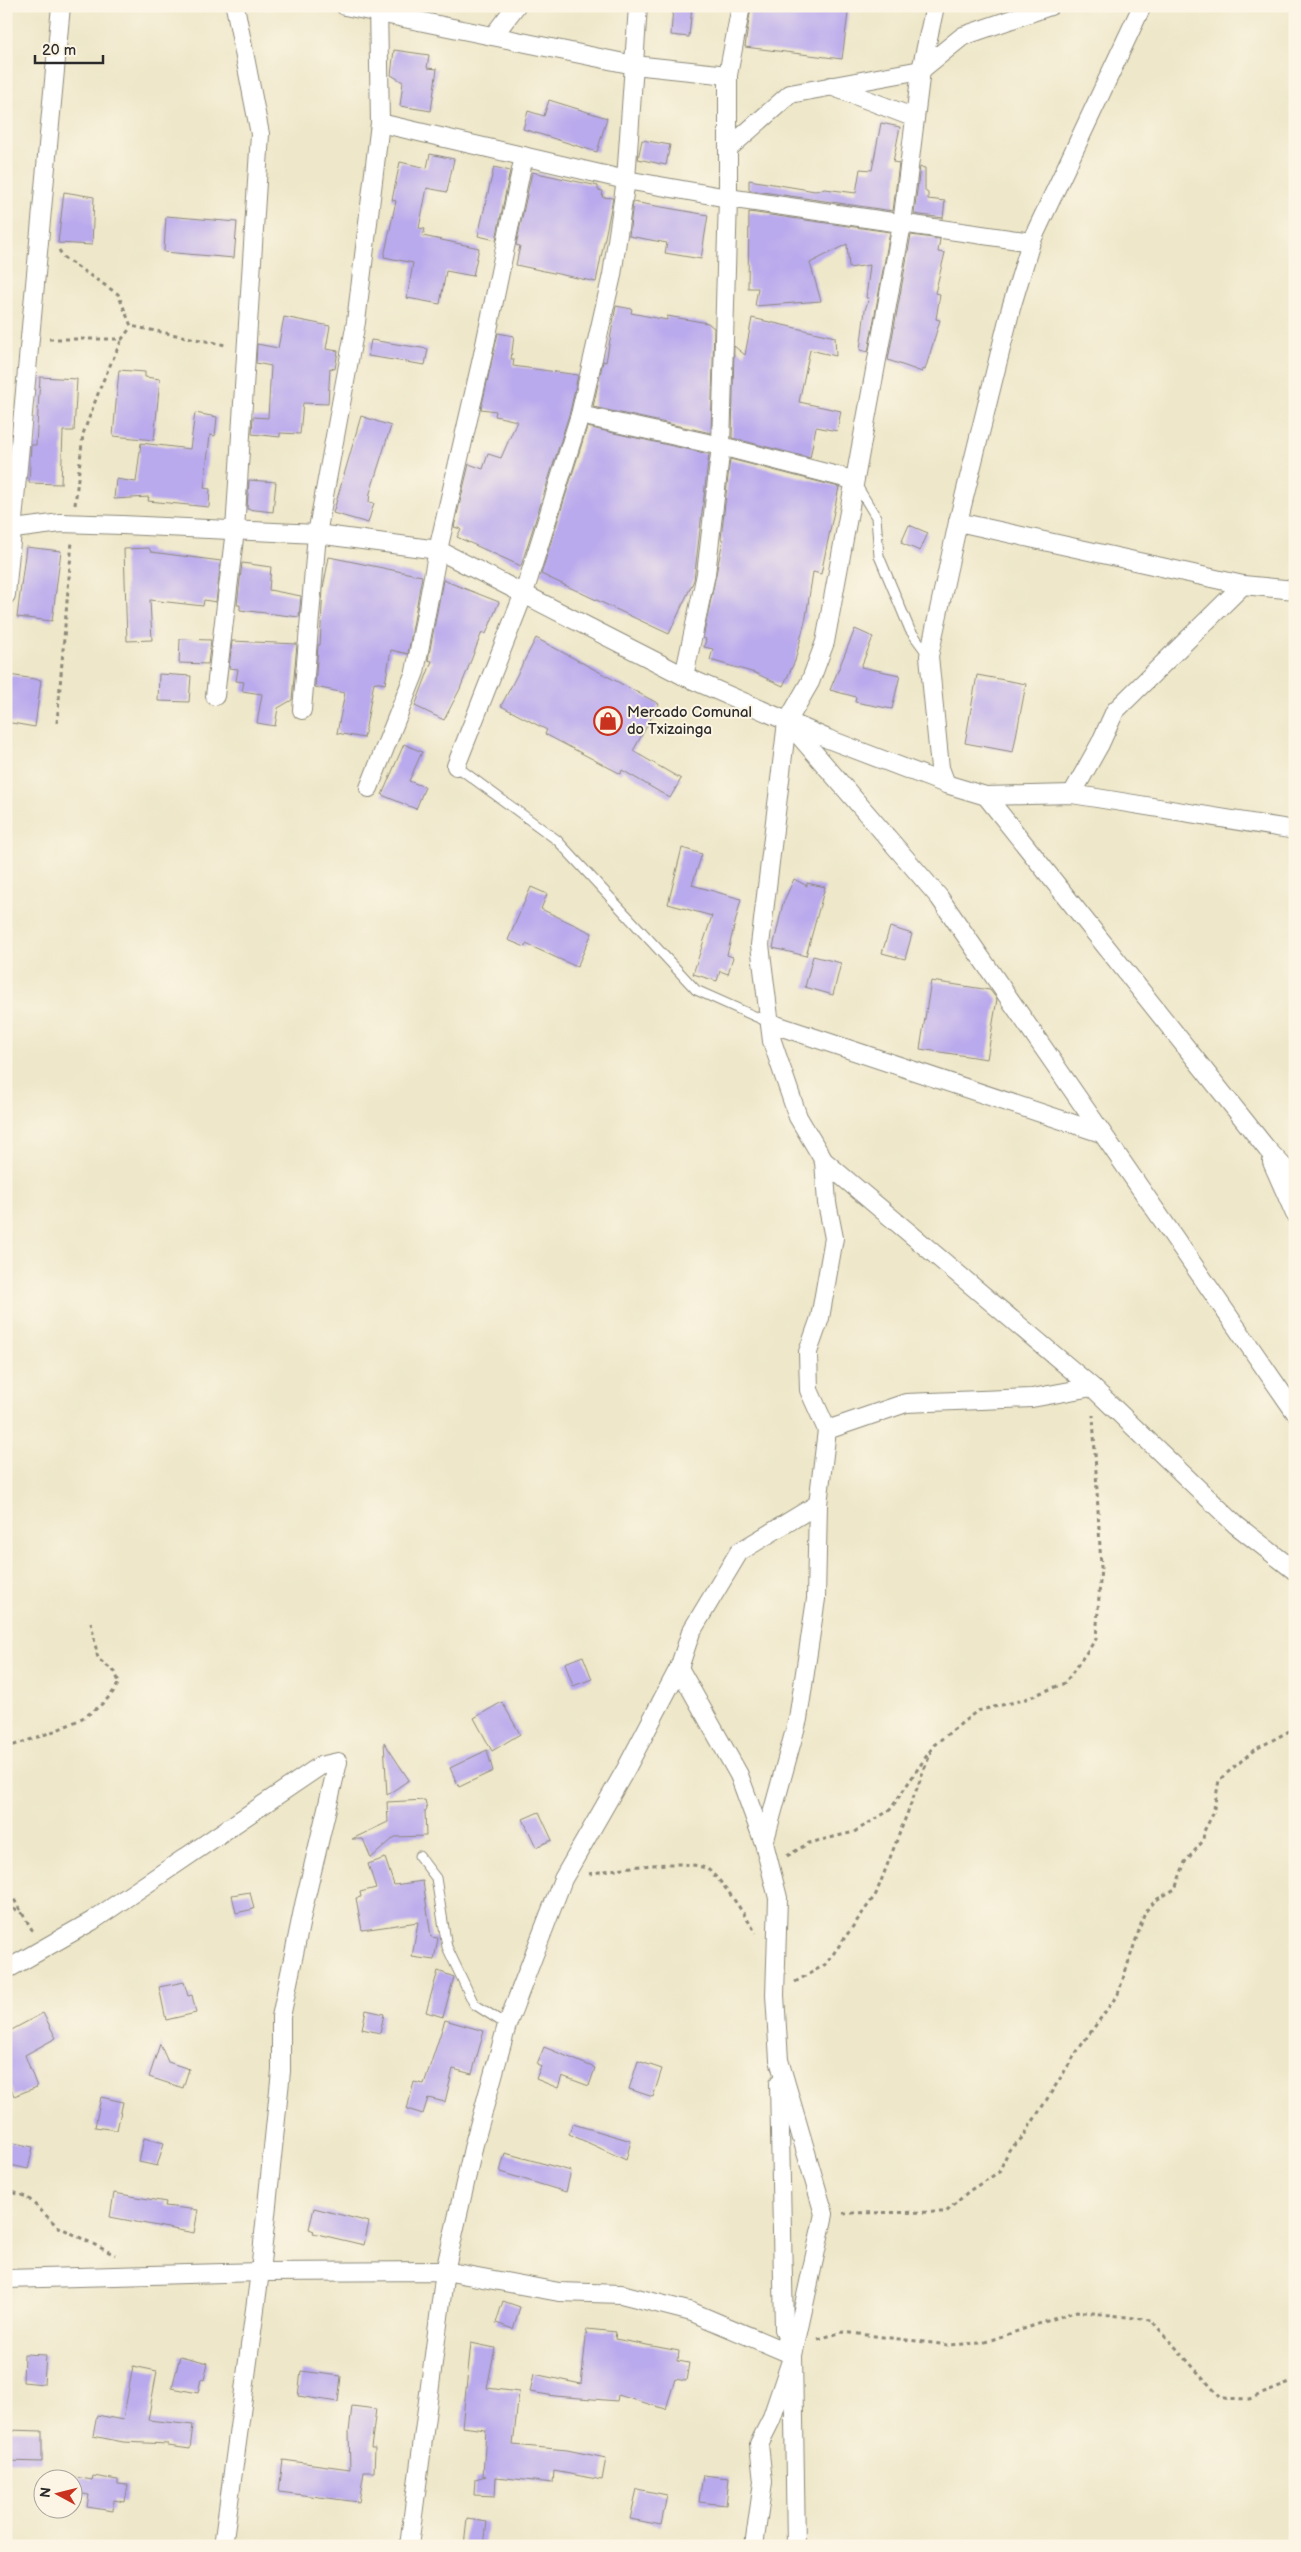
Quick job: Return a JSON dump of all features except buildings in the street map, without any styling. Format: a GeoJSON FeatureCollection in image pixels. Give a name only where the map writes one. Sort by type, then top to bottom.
{"type":"FeatureCollection","features":[{"type":"Feature","properties":{"kind":"street"},"geometry":{"type":"LineString","coordinates":[[6,595],[10,530],[61,6]]}},
{"type":"Feature","properties":{"kind":"street"},"geometry":{"type":"LineString","coordinates":[[215,696],[235,530],[260,134],[235,6]]}},
{"type":"Feature","properties":{"kind":"street"},"geometry":{"type":"LineString","coordinates":[[345,6],[377,9],[493,36],[634,65],[728,75]]}},
{"type":"Feature","properties":{"kind":"street"},"geometry":{"type":"LineString","coordinates":[[493,36],[516,6]]}},
{"type":"Feature","properties":{"kind":"street"},"geometry":{"type":"LineString","coordinates":[[456,766],[524,593],[580,415],[612,275],[626,180],[638,6]]}},
{"type":"Feature","properties":{"kind":"street"},"geometry":{"type":"LineString","coordinates":[[684,676],[706,574],[721,446],[728,198],[728,75],[741,6]]}},
{"type":"Feature","properties":{"kind":"street"},"geometry":{"type":"LineString","coordinates":[[935,6],[921,70],[902,224],[853,480],[825,642],[810,682],[788,722],[760,945],[772,1041],[798,1118],[824,1160],[1092,1387],[1236,1525],[1295,1571]]}},
{"type":"Feature","properties":{"kind":"street"},"geometry":{"type":"LineString","coordinates":[[728,148],[790,94],[830,85],[921,70],[963,36],[1050,6]]}},
{"type":"Feature","properties":{"kind":"street"},"geometry":{"type":"LineString","coordinates":[[946,784],[940,768],[929,656],[958,522],[1007,326],[1031,242],[1142,6]]}},
{"type":"Feature","properties":{"kind":"street"},"geometry":{"type":"LineString","coordinates":[[302,710],[316,534],[356,322],[380,123],[377,9]]}},
{"type":"Feature","properties":{"kind":"street"},"geometry":{"type":"LineString","coordinates":[[830,85],[915,118]]}},
{"type":"Feature","properties":{"kind":"street"},"geometry":{"type":"LineString","coordinates":[[380,123],[626,180],[728,198],[1031,242]]}},
{"type":"Feature","properties":{"kind":"street"},"geometry":{"type":"LineString","coordinates":[[369,788],[415,672],[438,550],[524,156]]}},
{"type":"Feature","properties":{"kind":"street"},"geometry":{"type":"LineString","coordinates":[[580,415],[721,446],[853,480]]}},
{"type":"Feature","properties":{"kind":"street"},"geometry":{"type":"LineString","coordinates":[[958,522],[1243,584],[1295,590]]}},
{"type":"Feature","properties":{"kind":"street"},"geometry":{"type":"LineString","coordinates":[[10,530],[61,523],[235,530],[316,534],[438,550],[684,676],[788,722],[946,784],[986,796],[1072,794],[1295,830]]}},
{"type":"Feature","properties":{"kind":"street"},"geometry":{"type":"LineString","coordinates":[[1072,794],[1100,744],[1115,711],[1243,584]]}},
{"type":"Feature","properties":{"kind":"street"},"geometry":{"type":"LineString","coordinates":[[788,722],[939,897],[1295,1412]]}},
{"type":"Feature","properties":{"kind":"street"},"geometry":{"type":"LineString","coordinates":[[986,796],[1267,1149],[1295,1180]]}},
{"type":"Feature","properties":{"kind":"street"},"geometry":{"type":"LineString","coordinates":[[770,1023],[1101,1133]]}},
{"type":"Feature","properties":{"kind":"street"},"geometry":{"type":"LineString","coordinates":[[1267,1149],[1295,1214]]}},
{"type":"Feature","properties":{"kind":"street"},"geometry":{"type":"LineString","coordinates":[[764,1843],[798,1719],[816,1599],[818,1504],[827,1430],[809,1390],[808,1352],[820,1318],[834,1238],[827,1202],[824,1160]]}},
{"type":"Feature","properties":{"kind":"street"},"geometry":{"type":"LineString","coordinates":[[827,1430],[906,1403],[1032,1398],[1092,1387]]}},
{"type":"Feature","properties":{"kind":"street"},"geometry":{"type":"LineString","coordinates":[[408,2546],[445,2271],[474,2144],[508,2025],[563,1879],[626,1769],[679,1668],[691,1632],[739,1552],[818,1504]]}},
{"type":"Feature","properties":{"kind":"street"},"geometry":{"type":"LineString","coordinates":[[679,1668],[739,1775],[764,1843],[768,1867],[778,1898],[775,1995],[779,2060],[784,2329],[793,2355],[796,2546]]}},
{"type":"Feature","properties":{"kind":"street"},"geometry":{"type":"LineString","coordinates":[[6,1970],[92,1921],[320,1766],[338,1762],[304,1905],[281,2016],[282,2071],[260,2272],[223,2546]]}},
{"type":"Feature","properties":{"kind":"street"},"geometry":{"type":"LineString","coordinates":[[754,2546],[763,2482],[759,2444],[771,2420],[793,2355],[824,2214],[779,2060]]}},
{"type":"Feature","properties":{"kind":"street"},"geometry":{"type":"LineString","coordinates":[[6,2279],[260,2272],[445,2271],[559,2292],[621,2294],[692,2312],[793,2355]]}},
{"type":"Feature","properties":{"kind":"lane"},"geometry":{"type":"LineString","coordinates":[[853,480],[876,517],[879,556],[910,630],[929,656]]}},
{"type":"Feature","properties":{"kind":"lane"},"geometry":{"type":"LineString","coordinates":[[456,766],[558,840],[696,990],[770,1023]]}},
{"type":"Feature","properties":{"kind":"lane"},"geometry":{"type":"LineString","coordinates":[[419,1856],[436,1878],[447,1947],[474,2004],[508,2025]]}},
{"type":"Feature","properties":{"kind":"path"},"geometry":{"type":"LineString","coordinates":[[41,222],[64,258],[118,294],[131,326]]}},
{"type":"Feature","properties":{"kind":"path"},"geometry":{"type":"LineString","coordinates":[[131,326],[246,349]]}},
{"type":"Feature","properties":{"kind":"path"},"geometry":{"type":"LineString","coordinates":[[30,339],[122,339],[131,326]]}},
{"type":"Feature","properties":{"kind":"path"},"geometry":{"type":"LineString","coordinates":[[768,1867],[809,1843],[854,1832],[890,1810],[934,1745],[977,1711],[1023,1700],[1065,1683],[1096,1639],[1101,1567],[1092,1387]]}},
{"type":"Feature","properties":{"kind":"path"},"geometry":{"type":"LineString","coordinates":[[6,1748],[50,1732],[90,1713],[115,1690],[119,1682],[115,1672],[98,1659],[91,1622]]}},
{"type":"Feature","properties":{"kind":"path"},"geometry":{"type":"LineString","coordinates":[[824,2214],[946,2212],[969,2191],[999,2172],[1008,2150],[1023,2137],[1080,2046],[1118,1994],[1145,1912],[1156,1900],[1175,1889],[1184,1862],[1203,1841],[1204,1831],[1213,1814],[1219,1780],[1254,1750],[1295,1728]]}},
{"type":"Feature","properties":{"kind":"path"},"geometry":{"type":"LineString","coordinates":[[775,1995],[826,1964],[876,1894],[934,1745]]}},
{"type":"Feature","properties":{"kind":"path"},"geometry":{"type":"LineString","coordinates":[[563,1879],[625,1866],[658,1866],[686,1862],[709,1870],[741,1910],[760,1939]]}},
{"type":"Feature","properties":{"kind":"path"},"geometry":{"type":"LineString","coordinates":[[6,1886],[43,1949]]}},
{"type":"Feature","properties":{"kind":"path"},"geometry":{"type":"LineString","coordinates":[[6,1905],[23,1915]]}},
{"type":"Feature","properties":{"kind":"path"},"geometry":{"type":"LineString","coordinates":[[6,2190],[27,2197],[58,2226],[118,2257]]}},
{"type":"Feature","properties":{"kind":"path"},"geometry":{"type":"LineString","coordinates":[[793,2355],[822,2336],[843,2332],[948,2345],[982,2343],[1077,2311],[1151,2320],[1221,2398],[1249,2399],[1295,2381]]}},
{"type":"Feature","properties":{"kind":"place","name":"Mercado Comunal do Txizainga"},"geometry":{"type":"Point","coordinates":[608,721]}}]}
